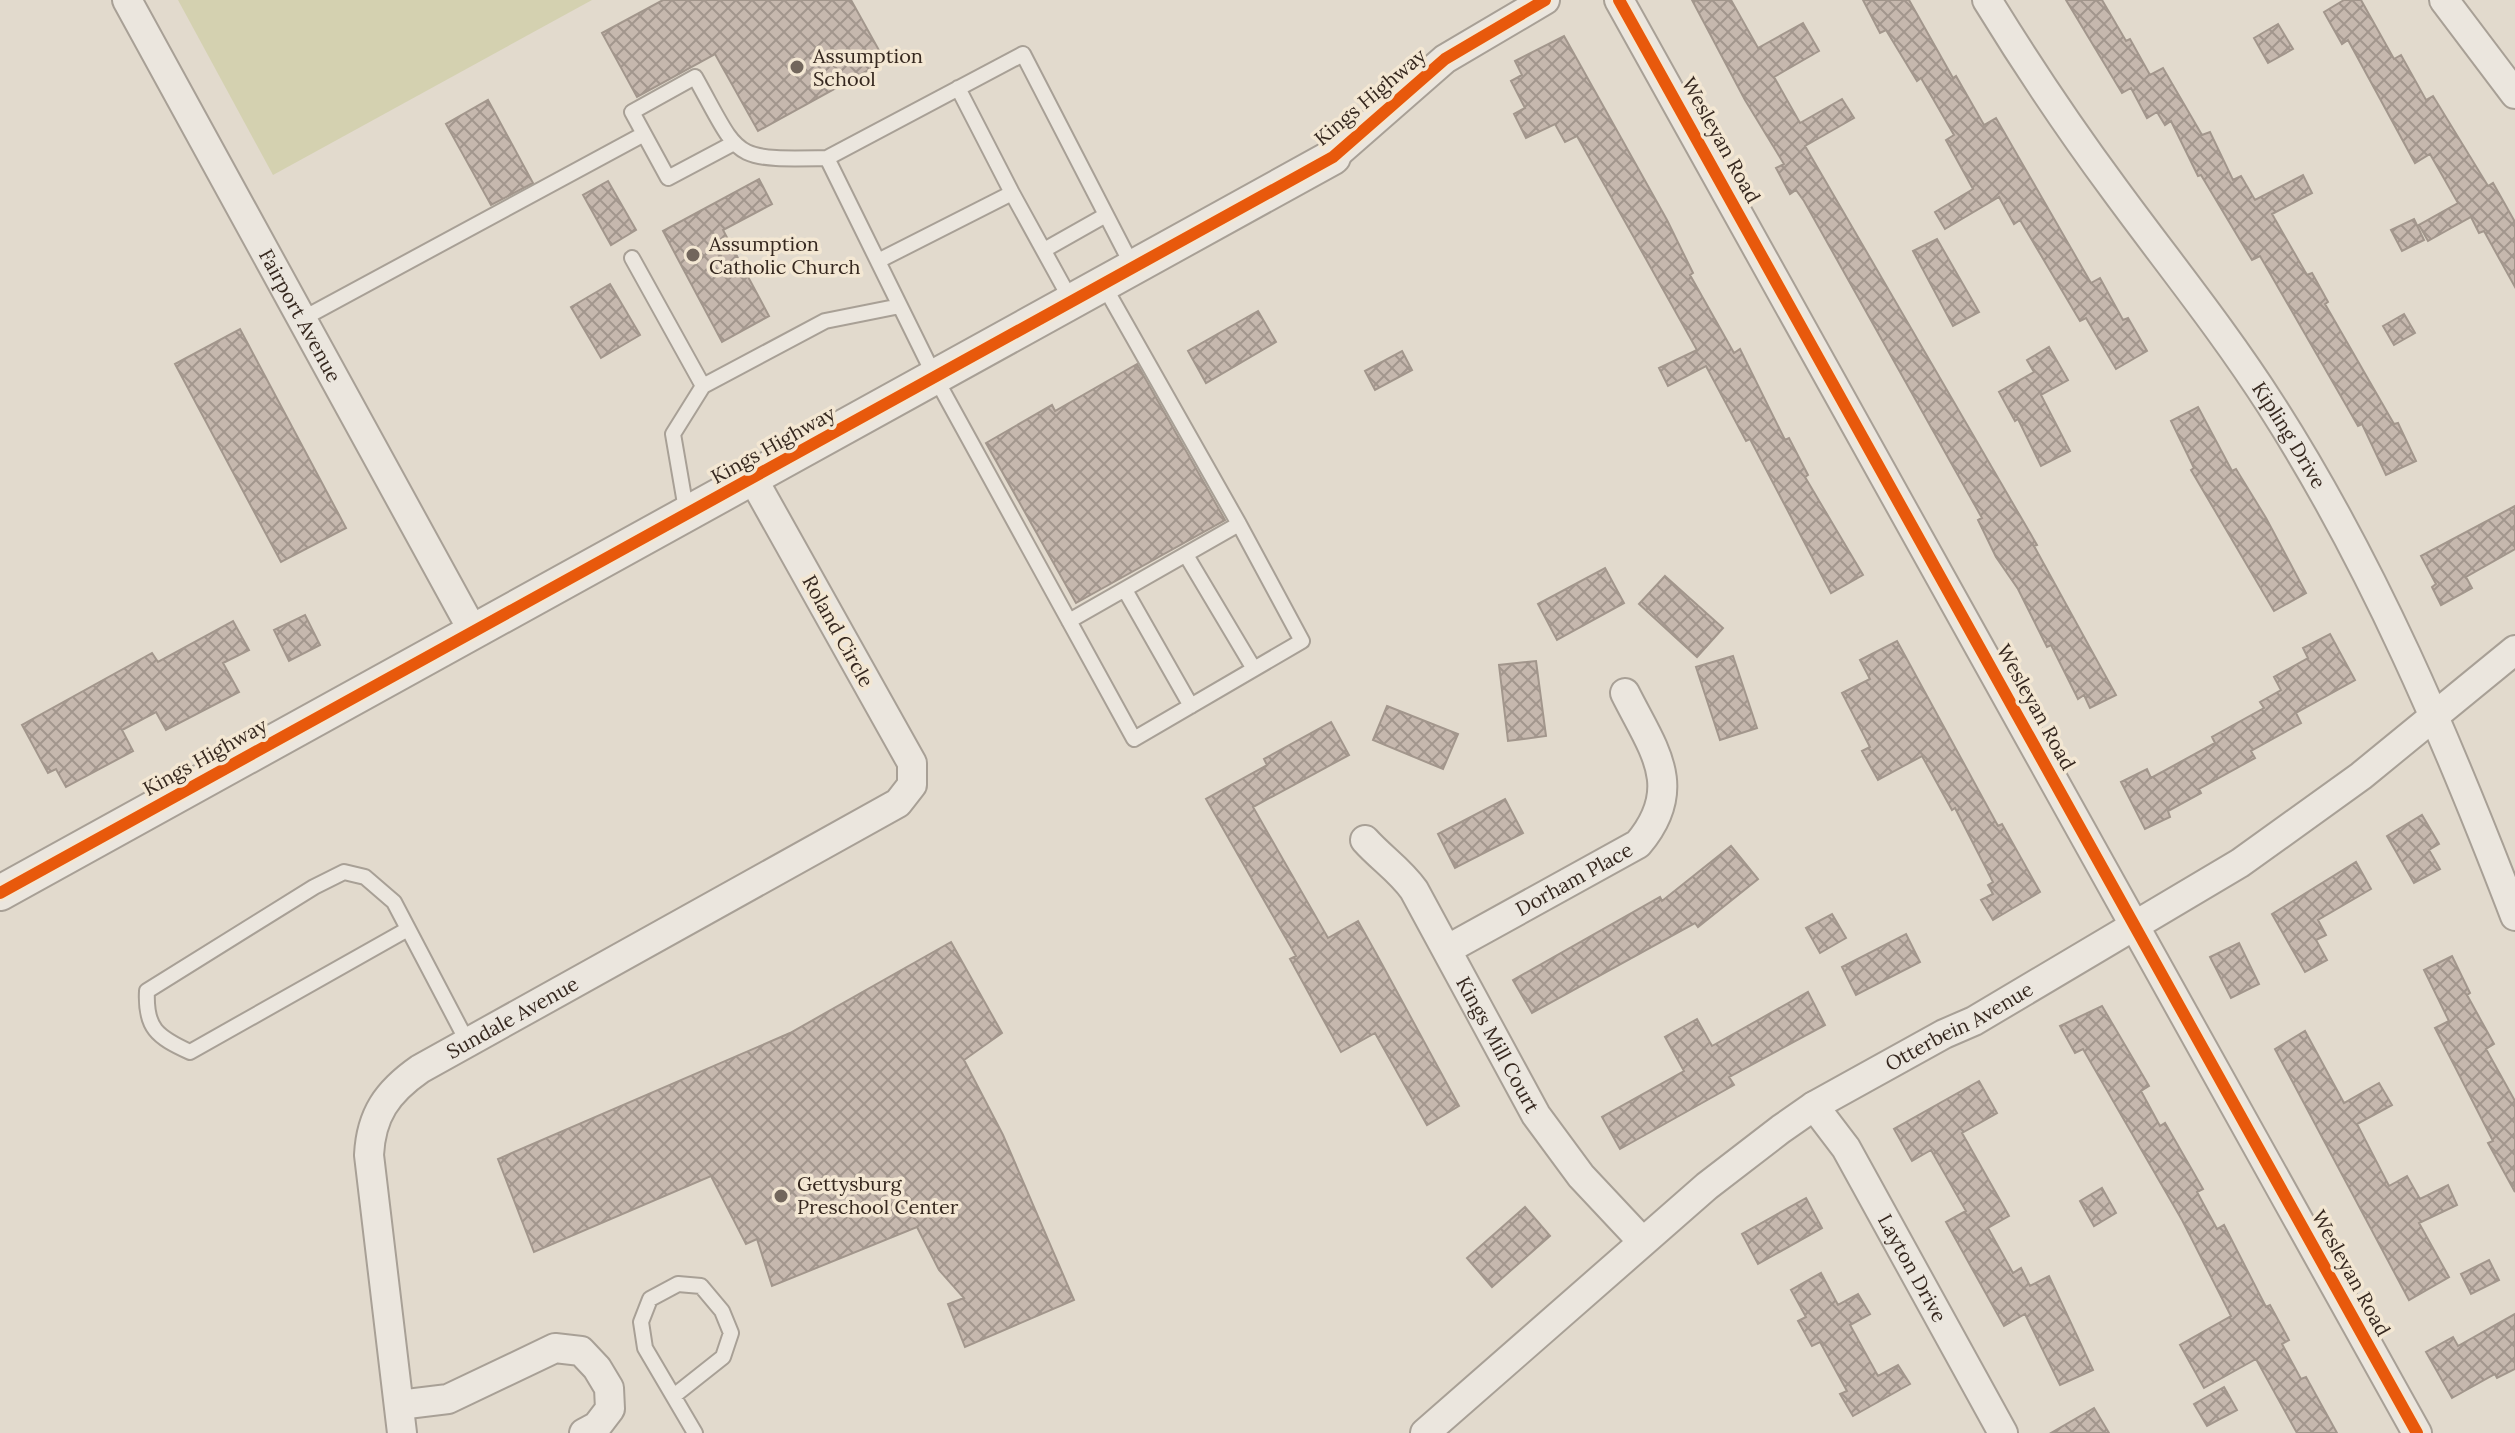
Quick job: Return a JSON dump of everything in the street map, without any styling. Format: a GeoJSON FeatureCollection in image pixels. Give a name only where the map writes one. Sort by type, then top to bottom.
{"type":"FeatureCollection","features":[{"type":"Feature","properties":{"kind":"street","name":"Fairport Avenue"},"geometry":{"type":"LineString","coordinates":[[127,0],[473,631]]}},
{"type":"Feature","properties":{"kind":"street","name":"Kings Highway"},"geometry":{"type":"LineString","coordinates":[[0,893],[1103,284],[1134,270],[1333,157],[1445,59],[1545,0]]}},
{"type":"Feature","properties":{"kind":"street","name":"Wesleyan Road"},"geometry":{"type":"LineString","coordinates":[[1619,0],[2417,1433]]}},
{"type":"Feature","properties":{"kind":"street","name":"Kipling Drive"},"geometry":{"type":"LineString","coordinates":[[1987,0],[2078,140],[2237,352],[2273,407],[2372,582],[2436,717],[2515,916]]}},
{"type":"Feature","properties":{"kind":"street"},"geometry":{"type":"LineString","coordinates":[[2444,0],[2515,94]]}},
{"type":"Feature","properties":{"kind":"street","name":"Roland Circle"},"geometry":{"type":"LineString","coordinates":[[753,479],[912,763],[912,785]]}},
{"type":"Feature","properties":{"kind":"street","name":"Otterbein Avenue"},"geometry":{"type":"LineString","coordinates":[[1425,1433],[1707,1186],[1814,1106],[1944,1034],[1974,1021],[2240,863],[2361,776],[2515,650]]}},
{"type":"Feature","properties":{"kind":"street","name":"Dorham Place"},"geometry":{"type":"LineString","coordinates":[[1448,949],[1638,844],[1647,832],[1662,808],[1662,769],[1625,693]]}},
{"type":"Feature","properties":{"kind":"street","name":"Sundale Avenue"},"geometry":{"type":"LineString","coordinates":[[584,1433],[597,1426],[610,1409],[609,1388],[597,1368],[581,1351],[555,1348],[400,1419],[369,1155],[370,1128],[383,1104],[407,1077],[898,803],[912,785]]}},
{"type":"Feature","properties":{"kind":"street","name":"Kings Mill Court"},"geometry":{"type":"LineString","coordinates":[[1365,840],[1382,859],[1402,872],[1448,949],[1536,1115],[1556,1145],[1642,1241]]}},
{"type":"Feature","properties":{"kind":"street","name":"Layton Drive"},"geometry":{"type":"LineString","coordinates":[[1814,1106],[1846,1148],[2003,1433]]}},
{"type":"Feature","properties":{"kind":"lane"},"geometry":{"type":"LineString","coordinates":[[732,144],[668,178],[632,112],[695,77],[732,144],[762,160],[827,158],[1023,54],[1134,270]]}},
{"type":"Feature","properties":{"kind":"lane"},"geometry":{"type":"LineString","coordinates":[[958,88],[1072,302]]}},
{"type":"Feature","properties":{"kind":"lane"},"geometry":{"type":"LineString","coordinates":[[302,319],[644,134]]}},
{"type":"Feature","properties":{"kind":"lane"},"geometry":{"type":"LineString","coordinates":[[827,158],[935,377],[1134,739],[1302,641],[1103,284]]}},
{"type":"Feature","properties":{"kind":"lane"},"geometry":{"type":"LineString","coordinates":[[878,261],[1012,193]]}},
{"type":"Feature","properties":{"kind":"lane"},"geometry":{"type":"LineString","coordinates":[[1044,250],[1106,215]]}},
{"type":"Feature","properties":{"kind":"lane"},"geometry":{"type":"LineString","coordinates":[[632,258],[703,386]]}},
{"type":"Feature","properties":{"kind":"lane"},"geometry":{"type":"LineString","coordinates":[[687,515],[673,434],[703,386],[825,321],[900,306]]}},
{"type":"Feature","properties":{"kind":"lane"},"geometry":{"type":"LineString","coordinates":[[1069,621],[1239,524]]}},
{"type":"Feature","properties":{"kind":"lane"},"geometry":{"type":"LineString","coordinates":[[1186,555],[1254,669]]}},
{"type":"Feature","properties":{"kind":"lane"},"geometry":{"type":"LineString","coordinates":[[1125,590],[1191,706]]}},
{"type":"Feature","properties":{"kind":"lane"},"geometry":{"type":"LineString","coordinates":[[408,929],[190,1052],[162,1039],[146,1013],[147,991],[314,887],[344,872],[365,877],[394,902],[468,1043]]}},
{"type":"Feature","properties":{"kind":"lane"},"geometry":{"type":"LineString","coordinates":[[675,1395],[723,1357],[731,1333],[722,1311],[701,1286],[678,1284],[650,1299],[641,1322],[645,1348],[695,1433]]}},
{"type":"Feature","properties":{"kind":"shaded area"},"geometry":{"type":"Polygon","coordinates":[[[178,0],[592,0],[273,175],[178,0]]]}},
{"type":"Feature","properties":{"kind":"building"},"geometry":{"type":"Polygon","coordinates":[[[663,0],[851,0],[885,61],[758,131],[715,54],[637,97],[602,33],[663,0]]]}},
{"type":"Feature","properties":{"kind":"building"},"geometry":{"type":"Polygon","coordinates":[[[1692,0],[1731,0],[1758,48],[1803,23],[1819,51],[1774,77],[1800,123],[1842,99],[1854,118],[1805,146],[2037,545],[2034,546],[2116,695],[2090,708],[2084,695],[2078,699],[2051,645],[2047,647],[2018,589],[1996,557],[1978,520],[1982,518],[1804,201],[1796,190],[1790,194],[1776,168],[1784,164],[1745,100],[1692,0]]]}},
{"type":"Feature","properties":{"kind":"building"},"geometry":{"type":"Polygon","coordinates":[[[1863,0],[1909,0],[1953,78],[1956,76],[1984,125],[1996,118],[2091,283],[2100,278],[2123,320],[2128,318],[2147,351],[2116,369],[2086,318],[2080,321],[2020,220],[2014,224],[1999,197],[1945,229],[1935,212],[1973,189],[1946,140],[1954,135],[1921,78],[1917,81],[1886,30],[1880,33],[1863,0]]]}},
{"type":"Feature","properties":{"kind":"building"},"geometry":{"type":"Polygon","coordinates":[[[2066,0],[2102,0],[2126,41],[2130,39],[2150,75],[2163,68],[2202,135],[2210,132],[2233,180],[2241,176],[2255,200],[2303,175],[2312,193],[2272,214],[2307,275],[2312,273],[2328,302],[2325,304],[2394,424],[2398,423],[2416,461],[2386,475],[2362,424],[2358,426],[2260,256],[2252,260],[2201,175],[2198,176],[2171,121],[2165,125],[2157,112],[2147,118],[2131,88],[2122,93],[2066,0]]]}},
{"type":"Feature","properties":{"kind":"building"},"geometry":{"type":"Polygon","coordinates":[[[2344,0],[2361,0],[2394,59],[2401,55],[2426,100],[2433,96],[2488,186],[2493,183],[2515,222],[2515,287],[2484,231],[2479,233],[2471,217],[2428,241],[2419,225],[2458,203],[2430,154],[2415,163],[2348,40],[2342,44],[2324,12],[2344,0]]]}},
{"type":"Feature","properties":{"kind":"building"},"geometry":{"type":"Polygon","coordinates":[[[2278,24],[2293,49],[2268,63],[2254,38],[2278,24]]]}},
{"type":"Feature","properties":{"kind":"building"},"geometry":{"type":"Polygon","coordinates":[[[1564,36],[1667,220],[1693,273],[1690,275],[1734,353],[1740,349],[1785,440],[1789,438],[1808,475],[1805,477],[1863,575],[1831,593],[1750,439],[1746,441],[1706,366],[1668,386],[1659,368],[1697,350],[1577,136],[1565,142],[1555,124],[1526,138],[1514,114],[1525,108],[1511,81],[1522,75],[1515,61],[1564,36]]]}},
{"type":"Feature","properties":{"kind":"building"},"geometry":{"type":"Polygon","coordinates":[[[488,100],[533,183],[491,205],[446,124],[488,100]]]}},
{"type":"Feature","properties":{"kind":"building"},"geometry":{"type":"Polygon","coordinates":[[[759,179],[772,204],[723,230],[769,316],[722,342],[663,231],[759,179]]]}},
{"type":"Feature","properties":{"kind":"building"},"geometry":{"type":"Polygon","coordinates":[[[608,181],[636,230],[611,245],[583,195],[608,181]]]}},
{"type":"Feature","properties":{"kind":"building"},"geometry":{"type":"Polygon","coordinates":[[[2414,219],[2424,240],[2402,251],[2391,230],[2414,219]]]}},
{"type":"Feature","properties":{"kind":"building"},"geometry":{"type":"Polygon","coordinates":[[[1937,239],[1979,312],[1953,326],[1913,251],[1937,239]]]}},
{"type":"Feature","properties":{"kind":"building"},"geometry":{"type":"Polygon","coordinates":[[[610,284],[640,335],[601,358],[571,307],[610,284]]]}},
{"type":"Feature","properties":{"kind":"building"},"geometry":{"type":"Polygon","coordinates":[[[1258,311],[1276,342],[1206,383],[1188,351],[1258,311]]]}},
{"type":"Feature","properties":{"kind":"building"},"geometry":{"type":"Polygon","coordinates":[[[2404,314],[2415,333],[2394,345],[2383,326],[2404,314]]]}},
{"type":"Feature","properties":{"kind":"building"},"geometry":{"type":"Polygon","coordinates":[[[240,329],[346,528],[281,562],[175,364],[240,329]]]}},
{"type":"Feature","properties":{"kind":"building"},"geometry":{"type":"Polygon","coordinates":[[[2049,347],[2068,380],[2041,395],[2070,451],[2041,466],[2018,419],[2015,421],[1999,392],[2034,372],[2027,360],[2049,347]]]}},
{"type":"Feature","properties":{"kind":"building"},"geometry":{"type":"Polygon","coordinates":[[[1402,351],[1412,370],[1375,390],[1365,371],[1402,351]]]}},
{"type":"Feature","properties":{"kind":"building"},"geometry":{"type":"Polygon","coordinates":[[[1137,364],[1225,520],[1076,603],[986,443],[1052,405],[1055,411],[1137,364]]]}},
{"type":"Feature","properties":{"kind":"building"},"geometry":{"type":"Polygon","coordinates":[[[2198,407],[2232,471],[2236,469],[2266,518],[2306,593],[2274,611],[2191,470],[2194,468],[2171,421],[2198,407]]]}},
{"type":"Feature","properties":{"kind":"building"},"geometry":{"type":"Polygon","coordinates":[[[2515,506],[2515,549],[2466,577],[2472,588],[2441,605],[2432,587],[2436,584],[2421,556],[2515,506]]]}},
{"type":"Feature","properties":{"kind":"building"},"geometry":{"type":"Polygon","coordinates":[[[1605,568],[1624,603],[1557,640],[1538,604],[1605,568]]]}},
{"type":"Feature","properties":{"kind":"building"},"geometry":{"type":"Polygon","coordinates":[[[1665,576],[1723,628],[1697,657],[1639,604],[1665,576]]]}},
{"type":"Feature","properties":{"kind":"building"},"geometry":{"type":"Polygon","coordinates":[[[305,615],[320,645],[289,661],[274,630],[305,615]]]}},
{"type":"Feature","properties":{"kind":"building"},"geometry":{"type":"Polygon","coordinates":[[[233,621],[249,650],[223,663],[239,692],[166,730],[156,712],[122,730],[133,751],[66,787],[56,769],[48,773],[22,725],[152,653],[158,662],[233,621]]]}},
{"type":"Feature","properties":{"kind":"building"},"geometry":{"type":"Polygon","coordinates":[[[2330,634],[2355,680],[2296,713],[2301,723],[2251,751],[2255,758],[2199,789],[2201,793],[2168,811],[2170,817],[2145,829],[2121,782],[2147,769],[2151,778],[2215,743],[2212,737],[2264,708],[2260,702],[2281,690],[2274,677],[2308,658],[2303,648],[2330,634]]]}},
{"type":"Feature","properties":{"kind":"building"},"geometry":{"type":"Polygon","coordinates":[[[1897,641],[1998,826],[2002,824],[2040,892],[1993,920],[1981,900],[1993,894],[1988,885],[1993,882],[1955,808],[1952,810],[1922,756],[1878,780],[1862,751],[1870,747],[1842,693],[1870,679],[1860,660],[1897,641]]]}},
{"type":"Feature","properties":{"kind":"building"},"geometry":{"type":"Polygon","coordinates":[[[1733,656],[1757,728],[1720,740],[1696,667],[1733,656]]]}},
{"type":"Feature","properties":{"kind":"building"},"geometry":{"type":"Polygon","coordinates":[[[1536,661],[1546,736],[1508,741],[1499,665],[1536,661]]]}},
{"type":"Feature","properties":{"kind":"building"},"geometry":{"type":"Polygon","coordinates":[[[1387,706],[1458,734],[1443,769],[1373,740],[1387,706]]]}},
{"type":"Feature","properties":{"kind":"building"},"geometry":{"type":"Polygon","coordinates":[[[1331,722],[1349,755],[1253,807],[1328,938],[1358,921],[1377,955],[1459,1106],[1427,1125],[1375,1033],[1341,1052],[1290,959],[1296,956],[1206,799],[1267,765],[1264,759],[1331,722]]]}},
{"type":"Feature","properties":{"kind":"building"},"geometry":{"type":"Polygon","coordinates":[[[1505,799],[1523,833],[1455,868],[1438,834],[1505,799]]]}},
{"type":"Feature","properties":{"kind":"building"},"geometry":{"type":"Polygon","coordinates":[[[2422,815],[2439,844],[2429,850],[2440,869],[2414,883],[2387,836],[2422,815]]]}},
{"type":"Feature","properties":{"kind":"building"},"geometry":{"type":"Polygon","coordinates":[[[1731,846],[1758,879],[1698,927],[1695,923],[1532,1013],[1513,980],[1660,897],[1662,901],[1731,846]]]}},
{"type":"Feature","properties":{"kind":"building"},"geometry":{"type":"Polygon","coordinates":[[[2356,862],[2371,889],[2318,920],[2326,935],[2316,940],[2327,960],[2305,972],[2272,914],[2356,862]]]}},
{"type":"Feature","properties":{"kind":"building"},"geometry":{"type":"Polygon","coordinates":[[[1832,914],[1846,938],[1820,953],[1806,928],[1832,914]]]}},
{"type":"Feature","properties":{"kind":"building"},"geometry":{"type":"Polygon","coordinates":[[[1906,934],[1920,962],[1856,995],[1842,967],[1906,934]]]}},
{"type":"Feature","properties":{"kind":"building"},"geometry":{"type":"Polygon","coordinates":[[[951,942],[1002,1033],[964,1060],[1003,1135],[1074,1300],[965,1347],[948,1304],[964,1298],[939,1270],[917,1227],[772,1286],[757,1239],[746,1244],[711,1176],[534,1252],[498,1159],[790,1033],[951,942]]]}},
{"type":"Feature","properties":{"kind":"building"},"geometry":{"type":"Polygon","coordinates":[[[2239,943],[2259,984],[2231,998],[2210,957],[2239,943]]]}},
{"type":"Feature","properties":{"kind":"building"},"geometry":{"type":"Polygon","coordinates":[[[2452,956],[2470,993],[2467,995],[2494,1044],[2486,1049],[2515,1101],[2515,1192],[2488,1143],[2493,1141],[2435,1028],[2449,1021],[2424,970],[2452,956]]]}},
{"type":"Feature","properties":{"kind":"building"},"geometry":{"type":"Polygon","coordinates":[[[1808,992],[1825,1025],[1729,1077],[1734,1085],[1620,1149],[1602,1117],[1684,1071],[1665,1037],[1697,1019],[1712,1046],[1808,992]]]}},
{"type":"Feature","properties":{"kind":"building"},"geometry":{"type":"Polygon","coordinates":[[[2102,1006],[2149,1086],[2141,1091],[2160,1126],[2165,1123],[2203,1189],[2197,1192],[2217,1229],[2224,1225],[2266,1307],[2270,1305],[2289,1340],[2282,1344],[2301,1379],[2306,1377],[2337,1433],[2297,1433],[2256,1359],[2204,1388],[2180,1345],[2231,1316],[2182,1220],[2083,1049],[2075,1053],[2060,1026],[2102,1006]]]}},
{"type":"Feature","properties":{"kind":"building"},"geometry":{"type":"Polygon","coordinates":[[[2305,1031],[2344,1103],[2379,1083],[2392,1105],[2357,1124],[2389,1186],[2407,1176],[2420,1199],[2448,1185],[2457,1205],[2419,1223],[2449,1277],[2409,1300],[2275,1049],[2305,1031]]]}},
{"type":"Feature","properties":{"kind":"building"},"geometry":{"type":"Polygon","coordinates":[[[1979,1081],[1997,1113],[1962,1133],[2009,1216],[1988,1228],[2013,1273],[2021,1268],[2030,1286],[2049,1276],[2093,1370],[2060,1385],[2025,1314],[2004,1326],[1946,1222],[1966,1211],[1931,1150],[1912,1161],[1894,1129],[1979,1081]]]}},
{"type":"Feature","properties":{"kind":"building"},"geometry":{"type":"Polygon","coordinates":[[[2102,1188],[2116,1213],[2094,1226],[2080,1201],[2102,1188]]]}},
{"type":"Feature","properties":{"kind":"building"},"geometry":{"type":"Polygon","coordinates":[[[1806,1198],[1822,1228],[1758,1264],[1742,1234],[1806,1198]]]}},
{"type":"Feature","properties":{"kind":"building"},"geometry":{"type":"Polygon","coordinates":[[[1525,1207],[1550,1236],[1492,1287],[1467,1258],[1525,1207]]]}},
{"type":"Feature","properties":{"kind":"building"},"geometry":{"type":"Polygon","coordinates":[[[2489,1260],[2499,1280],[2471,1294],[2461,1274],[2489,1260]]]}},
{"type":"Feature","properties":{"kind":"building"},"geometry":{"type":"Polygon","coordinates":[[[1821,1273],[1838,1305],[1858,1294],[1870,1314],[1850,1325],[1878,1376],[1898,1365],[1910,1384],[1853,1416],[1840,1394],[1847,1391],[1820,1342],[1812,1346],[1798,1321],[1806,1317],[1791,1290],[1821,1273]]]}},
{"type":"Feature","properties":{"kind":"building"},"geometry":{"type":"Polygon","coordinates":[[[2515,1314],[2515,1369],[2497,1378],[2495,1374],[2452,1398],[2426,1352],[2453,1337],[2458,1346],[2515,1314]]]}},
{"type":"Feature","properties":{"kind":"building"},"geometry":{"type":"Polygon","coordinates":[[[2224,1387],[2237,1410],[2207,1426],[2194,1404],[2224,1387]]]}},
{"type":"Feature","properties":{"kind":"building"},"geometry":{"type":"Polygon","coordinates":[[[2094,1408],[2109,1433],[2051,1433],[2094,1408]]]}},
{"type":"Feature","properties":{"kind":"cycle path"},"geometry":{"type":"LineString","coordinates":[[0,893],[1333,157],[1445,59],[1545,0]]}},
{"type":"Feature","properties":{"kind":"cycle path"},"geometry":{"type":"LineString","coordinates":[[1619,0],[2417,1433]]}},
{"type":"Feature","properties":{"kind":"place","name":"Assumption School"},"geometry":{"type":"Point","coordinates":[797,67]}},
{"type":"Feature","properties":{"kind":"place","name":"Assumption Catholic Church"},"geometry":{"type":"Point","coordinates":[693,255]}},
{"type":"Feature","properties":{"kind":"place","name":"Gettysburg Preschool Center"},"geometry":{"type":"Point","coordinates":[781,1196]}}]}
